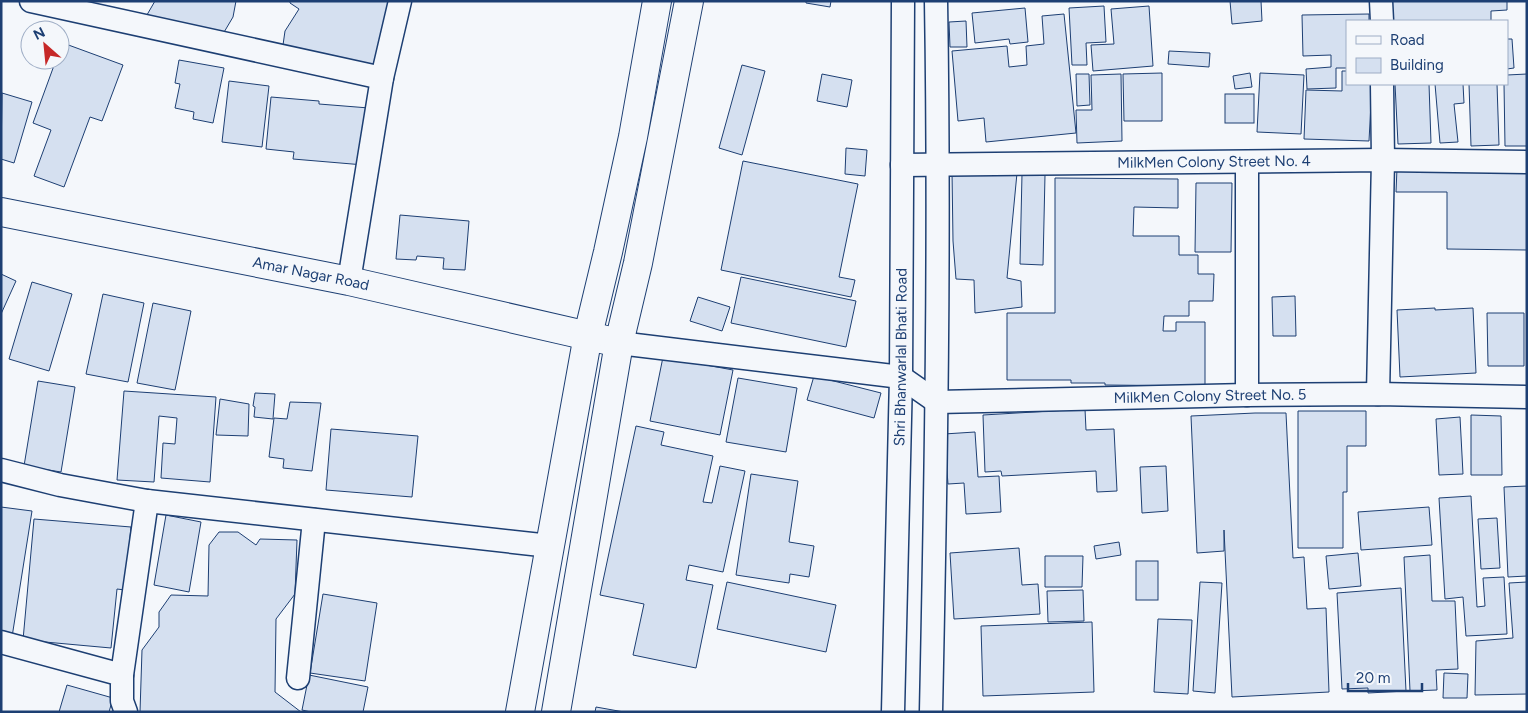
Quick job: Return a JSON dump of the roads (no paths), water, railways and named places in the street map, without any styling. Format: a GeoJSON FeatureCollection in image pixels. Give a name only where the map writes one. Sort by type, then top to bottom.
{"type":"FeatureCollection","features":[{"type":"Feature","properties":{"kind":"main road"},"geometry":{"type":"LineString","coordinates":[[520,712],[588,335],[608,252],[632,137],[656,1]]}},
{"type":"Feature","properties":{"kind":"main road"},"geometry":{"type":"LineString","coordinates":[[556,712],[619,343],[638,263],[689,1]]}},
{"type":"Feature","properties":{"kind":"main road","name":"Amar Nagar Road"},"geometry":{"type":"LineString","coordinates":[[1,212],[349,281],[619,343]]}},
{"type":"Feature","properties":{"kind":"street"},"geometry":{"type":"LineString","coordinates":[[31,1],[382,78]]}},
{"type":"Feature","properties":{"kind":"street"},"geometry":{"type":"LineString","coordinates":[[349,281],[382,78],[400,1]]}},
{"type":"Feature","properties":{"kind":"street","name":"Shri Bhanwarlal Bhati Road"},"geometry":{"type":"LineString","coordinates":[[893,712],[901,377],[903,1]]}},
{"type":"Feature","properties":{"kind":"street"},"geometry":{"type":"LineString","coordinates":[[931,712],[937,402],[938,165],[936,1]]}},
{"type":"Feature","properties":{"kind":"street"},"geometry":{"type":"LineString","coordinates":[[1382,1],[1382,20]]}},
{"type":"Feature","properties":{"kind":"street"},"geometry":{"type":"LineString","coordinates":[[1378,394],[1383,160],[1382,85]]}},
{"type":"Feature","properties":{"kind":"street","name":"MilkMen Colony Street No. 4"},"geometry":{"type":"LineString","coordinates":[[902,164],[1383,160],[1527,162]]}},
{"type":"Feature","properties":{"kind":"street"},"geometry":{"type":"LineString","coordinates":[[1247,395],[1248,162]]}},
{"type":"Feature","properties":{"kind":"street"},"geometry":{"type":"LineString","coordinates":[[619,343],[901,377],[937,402]]}},
{"type":"Feature","properties":{"kind":"street","name":"MilkMen Colony Street No. 5"},"geometry":{"type":"LineString","coordinates":[[937,402],[1247,395],[1378,394],[1527,397]]}},
{"type":"Feature","properties":{"kind":"street"},"geometry":{"type":"LineString","coordinates":[[1,470],[60,485],[148,501],[550,546]]}},
{"type":"Feature","properties":{"kind":"street"},"geometry":{"type":"LineString","coordinates":[[126,712],[122,701],[122,675],[148,501]]}},
{"type":"Feature","properties":{"kind":"street"},"geometry":{"type":"LineString","coordinates":[[298,678],[314,520]]}},
{"type":"Feature","properties":{"kind":"street"},"geometry":{"type":"LineString","coordinates":[[1,642],[122,675]]}}]}
